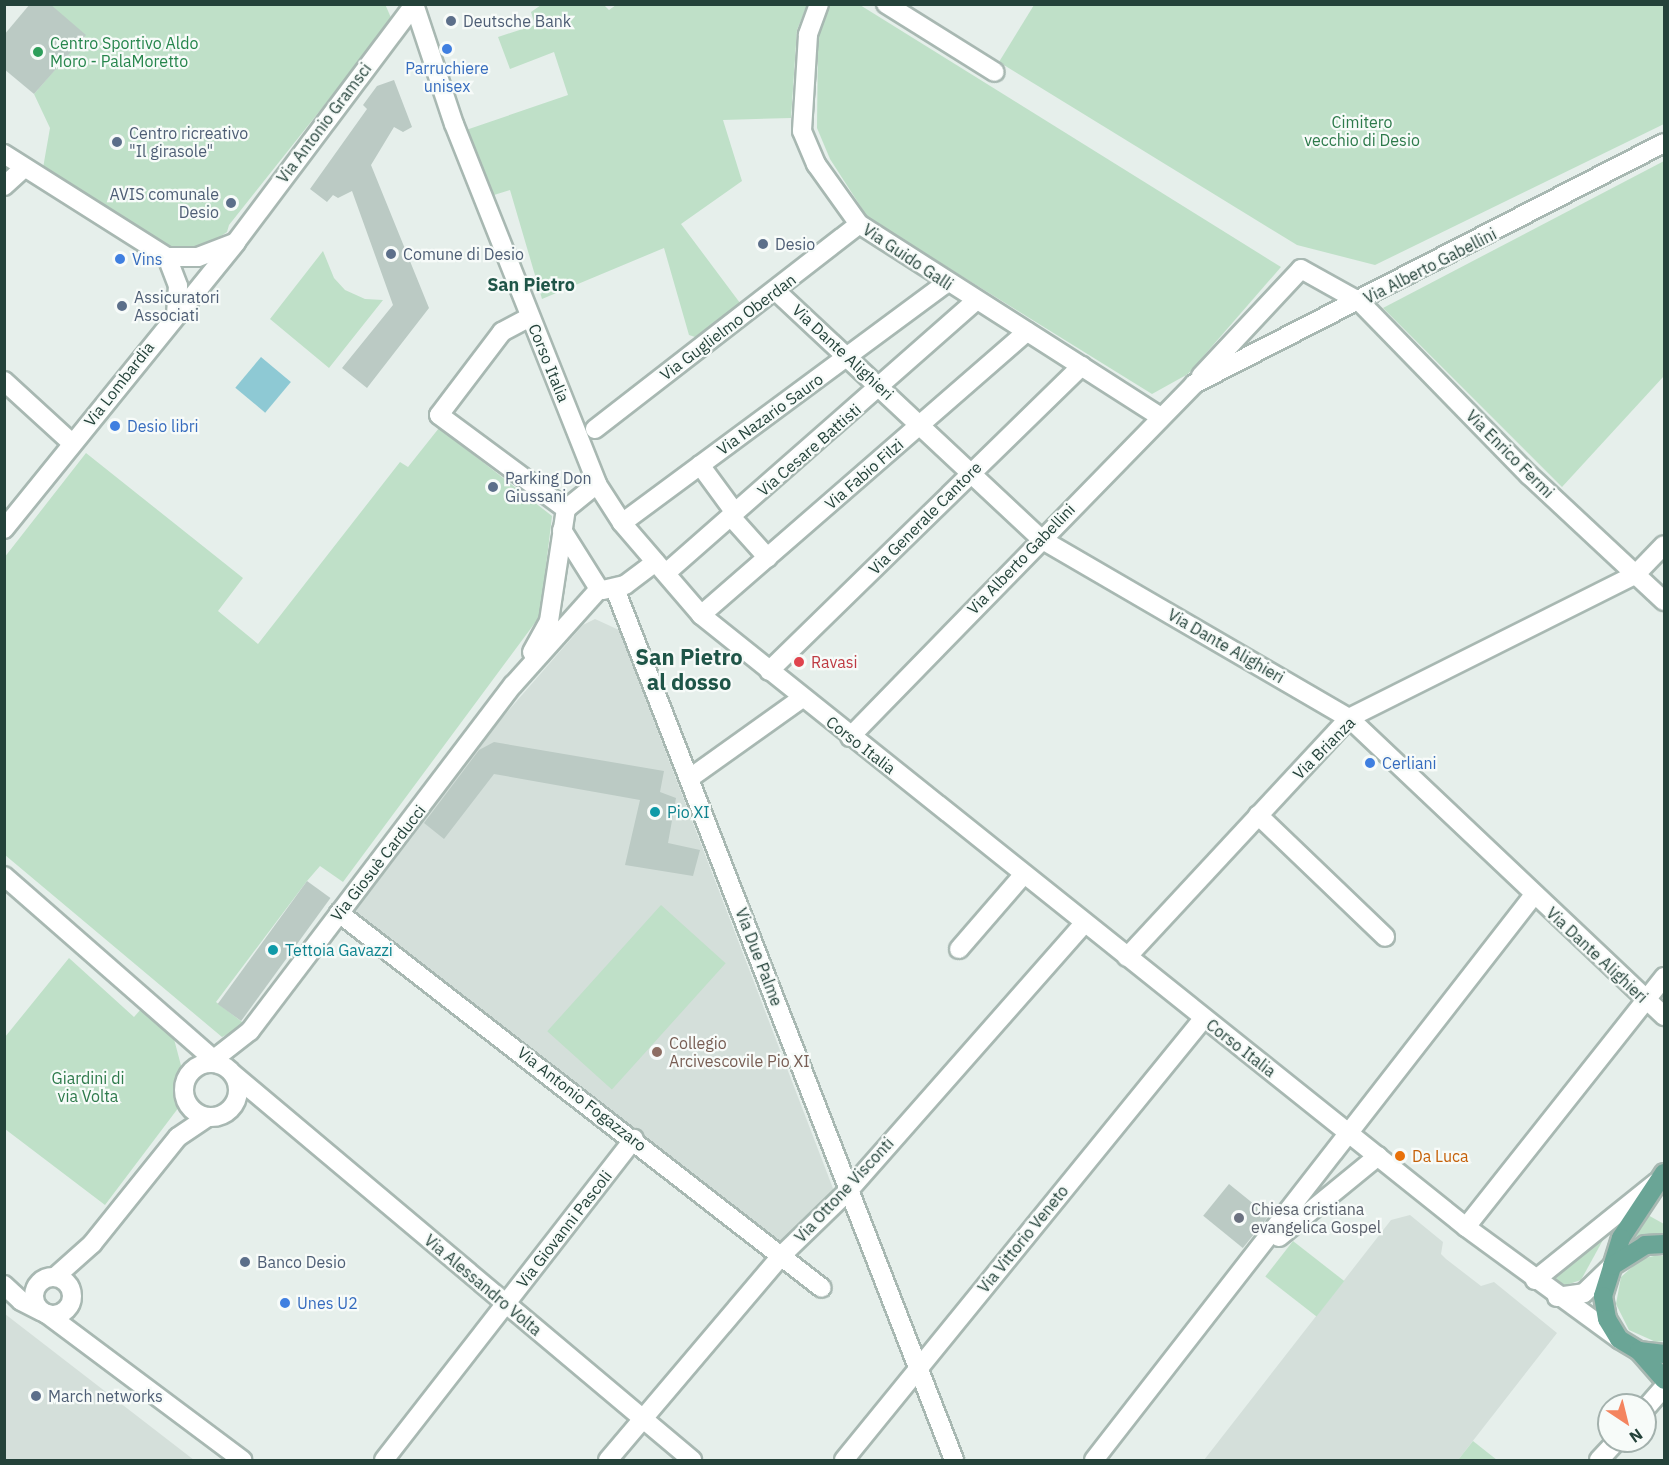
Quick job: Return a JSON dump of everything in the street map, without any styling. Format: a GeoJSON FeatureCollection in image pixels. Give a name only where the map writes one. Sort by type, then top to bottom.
{"type":"FeatureCollection","features":[{"type":"Feature","properties":{"kind":"main road"},"geometry":{"type":"LineString","coordinates":[[1661,1177],[1621,1238],[1603,1296],[1607,1319],[1619,1339],[1639,1351],[1665,1380]]}},
{"type":"Feature","properties":{"kind":"main road"},"geometry":{"type":"LineString","coordinates":[[1612,1266],[1645,1245],[1665,1244]]}},
{"type":"Feature","properties":{"kind":"main road"},"geometry":{"type":"LineString","coordinates":[[1639,1351],[1665,1354]]}},
{"type":"Feature","properties":{"kind":"street","name":"Via Guido Galli"},"geometry":{"type":"LineString","coordinates":[[819,4],[808,35],[802,131],[816,164],[859,224],[946,283],[1159,416]]}},
{"type":"Feature","properties":{"kind":"street"},"geometry":{"type":"LineString","coordinates":[[886,4],[995,72]]}},
{"type":"Feature","properties":{"kind":"street","name":"Via Antonio Gramsci"},"geometry":{"type":"LineString","coordinates":[[237,242],[415,5]]}},
{"type":"Feature","properties":{"kind":"street","name":"Corso Italia"},"geometry":{"type":"LineString","coordinates":[[415,5],[454,124],[597,484],[622,523],[700,615],[1466,1227],[1557,1297],[1619,1339]]}},
{"type":"Feature","properties":{"kind":"street","name":"Via Alberto Gabellini"},"geometry":{"type":"LineString","coordinates":[[1194,384],[1360,302],[1665,143]]}},
{"type":"Feature","properties":{"kind":"street"},"geometry":{"type":"LineString","coordinates":[[4,154],[167,257],[198,256],[237,242]]}},
{"type":"Feature","properties":{"kind":"street"},"geometry":{"type":"LineString","coordinates":[[4,186],[24,168]]}},
{"type":"Feature","properties":{"kind":"street","name":"Via Guglielmo Oberdan"},"geometry":{"type":"LineString","coordinates":[[595,429],[776,291],[859,224]]}},
{"type":"Feature","properties":{"kind":"street","name":"Via Lombardia"},"geometry":{"type":"LineString","coordinates":[[4,529],[176,312],[237,242]]}},
{"type":"Feature","properties":{"kind":"street"},"geometry":{"type":"LineString","coordinates":[[167,257],[178,286],[176,312]]}},
{"type":"Feature","properties":{"kind":"street","name":"Via Alberto Gabellini"},"geometry":{"type":"LineString","coordinates":[[850,737],[1159,416],[1194,384],[1301,269]]}},
{"type":"Feature","properties":{"kind":"street","name":"Via Enrico Fermi"},"geometry":{"type":"LineString","coordinates":[[1301,269],[1360,302],[1529,475],[1665,601]]}},
{"type":"Feature","properties":{"kind":"street","name":"Via Nazario Sauro"},"geometry":{"type":"LineString","coordinates":[[622,523],[849,358],[946,283]]}},
{"type":"Feature","properties":{"kind":"street","name":"Via Dante Alighieri"},"geometry":{"type":"LineString","coordinates":[[776,291],[882,387],[1041,539],[1349,718],[1533,896],[1665,1016]]}},
{"type":"Feature","properties":{"kind":"street","name":"Via Cesare Battisti"},"geometry":{"type":"LineString","coordinates":[[607,589],[660,567],[733,519],[976,301]]}},
{"type":"Feature","properties":{"kind":"street"},"geometry":{"type":"LineString","coordinates":[[530,317],[502,332],[439,415],[566,509],[597,484]]}},
{"type":"Feature","properties":{"kind":"street","name":"Via Fabio Filzi"},"geometry":{"type":"LineString","coordinates":[[700,615],[1027,332]]}},
{"type":"Feature","properties":{"kind":"street","name":"Via Generale Cantore"},"geometry":{"type":"LineString","coordinates":[[769,671],[1082,366]]}},
{"type":"Feature","properties":{"kind":"street"},"geometry":{"type":"LineString","coordinates":[[4,381],[72,443]]}},
{"type":"Feature","properties":{"kind":"street"},"geometry":{"type":"LineString","coordinates":[[700,465],[733,510],[733,519],[768,558]]}},
{"type":"Feature","properties":{"kind":"street","name":"Via Giosuè Carducci"},"geometry":{"type":"LineString","coordinates":[[513,685],[549,621],[566,509]]}},
{"type":"Feature","properties":{"kind":"street"},"geometry":{"type":"LineString","coordinates":[[562,530],[607,589]]}},
{"type":"Feature","properties":{"kind":"street","name":"Via Brianza"},"geometry":{"type":"LineString","coordinates":[[1127,957],[1349,718],[1636,574],[1665,545]]}},
{"type":"Feature","properties":{"kind":"street","name":"Via Giosuè Carducci"},"geometry":{"type":"LineString","coordinates":[[221,1066],[513,685],[607,589]]}},
{"type":"Feature","properties":{"kind":"street","name":"Via Due Palme"},"geometry":{"type":"LineString","coordinates":[[607,589],[690,778],[954,1461]]}},
{"type":"Feature","properties":{"kind":"street"},"geometry":{"type":"LineString","coordinates":[[690,778],[802,698]]}},
{"type":"Feature","properties":{"kind":"street"},"geometry":{"type":"LineString","coordinates":[[1258,815],[1385,937]]}},
{"type":"Feature","properties":{"kind":"street"},"geometry":{"type":"LineString","coordinates":[[959,949],[1024,874]]}},
{"type":"Feature","properties":{"kind":"street","name":"Via Alessandro Volta"},"geometry":{"type":"LineString","coordinates":[[4,876],[183,1035],[274,1107],[692,1461]]}},
{"type":"Feature","properties":{"kind":"street"},"geometry":{"type":"LineString","coordinates":[[1094,1461],[1244,1267],[1352,1135],[1533,896]]}},
{"type":"Feature","properties":{"kind":"street","name":"Via Antonio Fogazzaro"},"geometry":{"type":"LineString","coordinates":[[339,913],[634,1139],[822,1288]]}},
{"type":"Feature","properties":{"kind":"street","name":"Via Ottone Visconti"},"geometry":{"type":"LineString","coordinates":[[608,1461],[782,1255],[849,1190],[1084,923]]}},
{"type":"Feature","properties":{"kind":"street"},"geometry":{"type":"LineString","coordinates":[[1466,1227],[1665,977]]}},
{"type":"Feature","properties":{"kind":"street","name":"Via Vittorio Veneto"},"geometry":{"type":"LineString","coordinates":[[844,1461],[1203,1018]]}},
{"type":"Feature","properties":{"kind":"street"},"geometry":{"type":"LineString","coordinates":[[183,1035],[190,1071],[183,1092],[198,1113],[221,1116],[235,1104],[239,1091],[221,1066],[190,1071]]}},
{"type":"Feature","properties":{"kind":"street"},"geometry":{"type":"LineString","coordinates":[[235,1104],[274,1107]]}},
{"type":"Feature","properties":{"kind":"street"},"geometry":{"type":"LineString","coordinates":[[44,1312],[65,1310],[71,1299],[70,1288],[92,1244],[198,1113]]}},
{"type":"Feature","properties":{"kind":"street","name":"Via Giovanni Pascoli"},"geometry":{"type":"LineString","coordinates":[[384,1461],[634,1139]]}},
{"type":"Feature","properties":{"kind":"street"},"geometry":{"type":"LineString","coordinates":[[1244,1267],[1378,1156]]}},
{"type":"Feature","properties":{"kind":"street"},"geometry":{"type":"LineString","coordinates":[[1535,1280],[1661,1177]]}},
{"type":"Feature","properties":{"kind":"street"},"geometry":{"type":"LineString","coordinates":[[44,1312],[34,1295],[46,1280],[92,1244]]}},
{"type":"Feature","properties":{"kind":"street"},"geometry":{"type":"LineString","coordinates":[[1557,1297],[1584,1293],[1612,1266]]}},
{"type":"Feature","properties":{"kind":"street"},"geometry":{"type":"LineString","coordinates":[[4,1279],[46,1280],[70,1288]]}},
{"type":"Feature","properties":{"kind":"street"},"geometry":{"type":"LineString","coordinates":[[4,1285],[21,1301],[44,1312],[242,1461]]}},
{"type":"Feature","properties":{"kind":"shaded area","name":"Collegio Arcivescovile Pio XI"},"geometry":{"type":"Polygon","coordinates":[[[595,619],[619,630],[834,1191],[784,1245],[352,914],[487,735],[583,625],[595,619]]]}},
{"type":"Feature","properties":{"kind":"shaded area"},"geometry":{"type":"Polygon","coordinates":[[[1410,1215],[1443,1242],[1441,1254],[1446,1259],[1481,1286],[1494,1282],[1557,1333],[1458,1460],[1204,1460],[1391,1220],[1410,1215]]]}},
{"type":"Feature","properties":{"kind":"shaded area"},"geometry":{"type":"Polygon","coordinates":[[[5,1314],[194,1460],[5,1460],[5,1314]]]}},
{"type":"Feature","properties":{"kind":"green space"},"geometry":{"type":"Polygon","coordinates":[[[385,4],[392,20],[229,225],[227,232],[211,243],[193,249],[163,245],[43,168],[50,128],[34,94],[85,35],[50,5],[385,4]]]}},
{"type":"Feature","properties":{"kind":"green space"},"geometry":{"type":"Polygon","coordinates":[[[541,5],[604,5],[609,10],[616,5],[807,5],[797,30],[791,118],[723,120],[742,181],[681,224],[740,303],[695,337],[689,335],[664,248],[542,299],[510,190],[494,195],[466,130],[568,95],[554,52],[510,69],[498,37],[535,25],[531,12],[541,5]]]}},
{"type":"Feature","properties":{"kind":"green space"},"geometry":{"type":"Polygon","coordinates":[[[830,5],[860,5],[1281,267],[1188,374],[1152,394],[868,218],[830,159],[817,128],[818,38],[830,5]]]}},
{"type":"Feature","properties":{"kind":"green space","name":"Cimitero vecchio di Desio"},"geometry":{"type":"Polygon","coordinates":[[[1034,5],[1664,5],[1664,124],[1375,265],[1297,245],[999,62],[1034,5]]]}},
{"type":"Feature","properties":{"kind":"green space"},"geometry":{"type":"Polygon","coordinates":[[[1664,161],[1664,376],[1562,487],[1383,308],[1664,161]]]}},
{"type":"Feature","properties":{"kind":"green space"},"geometry":{"type":"Polygon","coordinates":[[[323,251],[334,278],[345,290],[365,299],[383,300],[329,368],[270,319],[323,251]]]}},
{"type":"Feature","properties":{"kind":"green space"},"geometry":{"type":"Polygon","coordinates":[[[439,428],[552,516],[540,616],[343,882],[320,866],[307,881],[216,1002],[246,1025],[222,1037],[5,855],[4,558],[86,453],[243,578],[218,611],[258,644],[400,462],[408,467],[439,428]]]}},
{"type":"Feature","properties":{"kind":"green space"},"geometry":{"type":"Polygon","coordinates":[[[661,905],[726,963],[612,1090],[547,1031],[661,905]]]}},
{"type":"Feature","properties":{"kind":"green space","name":"Giardini di via Volta"},"geometry":{"type":"Polygon","coordinates":[[[69,958],[134,1017],[141,1009],[174,1039],[183,1073],[177,1089],[179,1107],[105,1205],[5,1129],[5,1037],[69,958]]]}},
{"type":"Feature","properties":{"kind":"green space"},"geometry":{"type":"Polygon","coordinates":[[[1646,1214],[1664,1224],[1664,1238],[1633,1240],[1646,1214]]]}},
{"type":"Feature","properties":{"kind":"green space"},"geometry":{"type":"Polygon","coordinates":[[[1609,1229],[1581,1280],[1566,1285],[1545,1278],[1609,1229]]]}},
{"type":"Feature","properties":{"kind":"green space"},"geometry":{"type":"Polygon","coordinates":[[[1293,1241],[1344,1281],[1317,1316],[1265,1276],[1293,1241]]]}},
{"type":"Feature","properties":{"kind":"green space"},"geometry":{"type":"Polygon","coordinates":[[[1664,1256],[1664,1341],[1656,1342],[1629,1330],[1616,1304],[1621,1277],[1641,1259],[1664,1256]]]}},
{"type":"Feature","properties":{"kind":"green space"},"geometry":{"type":"Polygon","coordinates":[[[1473,1441],[1497,1460],[1458,1460],[1473,1441]]]}},
{"type":"Feature","properties":{"kind":"water"},"geometry":{"type":"Polygon","coordinates":[[[261,357],[291,382],[265,413],[235,388],[261,357]]]}},
{"type":"Feature","properties":{"kind":"building","name":"Centro Sportivo Aldo Moro - PalaMoretto"},"geometry":{"type":"Polygon","coordinates":[[[30,4],[50,4],[86,35],[34,94],[4,69],[4,35],[30,4]]]}},
{"type":"Feature","properties":{"kind":"building","name":"Comune di Desio"},"geometry":{"type":"Polygon","coordinates":[[[394,80],[412,127],[403,132],[394,127],[371,165],[429,308],[367,388],[342,368],[393,305],[352,191],[338,198],[333,195],[327,202],[310,189],[367,109],[363,105],[377,86],[394,80]]]}},
{"type":"Feature","properties":{"kind":"building","name":"Pio XI"},"geometry":{"type":"Polygon","coordinates":[[[494,742],[664,771],[660,792],[676,798],[668,843],[700,850],[693,876],[625,865],[640,800],[494,774],[444,839],[424,823],[479,750],[494,742]]]}},
{"type":"Feature","properties":{"kind":"building","name":"Tettoia Gavazzi"},"geometry":{"type":"Polygon","coordinates":[[[307,881],[330,898],[241,1021],[218,1004],[307,881]]]}},
{"type":"Feature","properties":{"kind":"building","name":"Chiesa cristiana evangelica Gospel"},"geometry":{"type":"Polygon","coordinates":[[[1229,1184],[1269,1216],[1243,1248],[1203,1216],[1229,1184]]]}},
{"type":"Feature","properties":{"kind":"place","name":"Deutsche Bank"},"geometry":{"type":"Point","coordinates":[451,21]}},
{"type":"Feature","properties":{"kind":"place","name":"Parruchiere unisex"},"geometry":{"type":"Point","coordinates":[447,49]}},
{"type":"Feature","properties":{"kind":"place","name":"Centro Sportivo Aldo Moro - PalaMoretto"},"geometry":{"type":"Point","coordinates":[38,52]}},
{"type":"Feature","properties":{"kind":"place","name":"Centro ricreativo \"Il girasole\""},"geometry":{"type":"Point","coordinates":[117,142]}},
{"type":"Feature","properties":{"kind":"place","name":"AVIS comunale Desio"},"geometry":{"type":"Point","coordinates":[231,203]}},
{"type":"Feature","properties":{"kind":"place","name":"Desio"},"geometry":{"type":"Point","coordinates":[763,244]}},
{"type":"Feature","properties":{"kind":"place","name":"Comune di Desio"},"geometry":{"type":"Point","coordinates":[391,254]}},
{"type":"Feature","properties":{"kind":"place","name":"Vins"},"geometry":{"type":"Point","coordinates":[120,259]}},
{"type":"Feature","properties":{"kind":"place","name":"Assicuratori Associati"},"geometry":{"type":"Point","coordinates":[122,306]}},
{"type":"Feature","properties":{"kind":"place","name":"Desio libri"},"geometry":{"type":"Point","coordinates":[115,426]}},
{"type":"Feature","properties":{"kind":"place","name":"Parking Don Giussani"},"geometry":{"type":"Point","coordinates":[493,487]}},
{"type":"Feature","properties":{"kind":"place","name":"Ravasi"},"geometry":{"type":"Point","coordinates":[799,662]}},
{"type":"Feature","properties":{"kind":"place","name":"Cerliani"},"geometry":{"type":"Point","coordinates":[1370,763]}},
{"type":"Feature","properties":{"kind":"place","name":"Pio XI"},"geometry":{"type":"Point","coordinates":[655,812]}},
{"type":"Feature","properties":{"kind":"place","name":"Tettoia Gavazzi"},"geometry":{"type":"Point","coordinates":[273,950]}},
{"type":"Feature","properties":{"kind":"place","name":"Collegio Arcivescovile Pio XI"},"geometry":{"type":"Point","coordinates":[657,1052]}},
{"type":"Feature","properties":{"kind":"place","name":"Da Luca"},"geometry":{"type":"Point","coordinates":[1400,1156]}},
{"type":"Feature","properties":{"kind":"place","name":"Chiesa cristiana evangelica Gospel"},"geometry":{"type":"Point","coordinates":[1239,1218]}},
{"type":"Feature","properties":{"kind":"place","name":"Banco Desio"},"geometry":{"type":"Point","coordinates":[245,1262]}},
{"type":"Feature","properties":{"kind":"place","name":"Unes U2"},"geometry":{"type":"Point","coordinates":[285,1303]}},
{"type":"Feature","properties":{"kind":"place","name":"March networks"},"geometry":{"type":"Point","coordinates":[36,1396]}},
{"type":"Feature","properties":{"kind":"district","name":"San Pietro"},"geometry":{"type":"Point","coordinates":[531,285]}},
{"type":"Feature","properties":{"kind":"district","name":"San Pietro al dosso"},"geometry":{"type":"Point","coordinates":[689,668]}}]}
